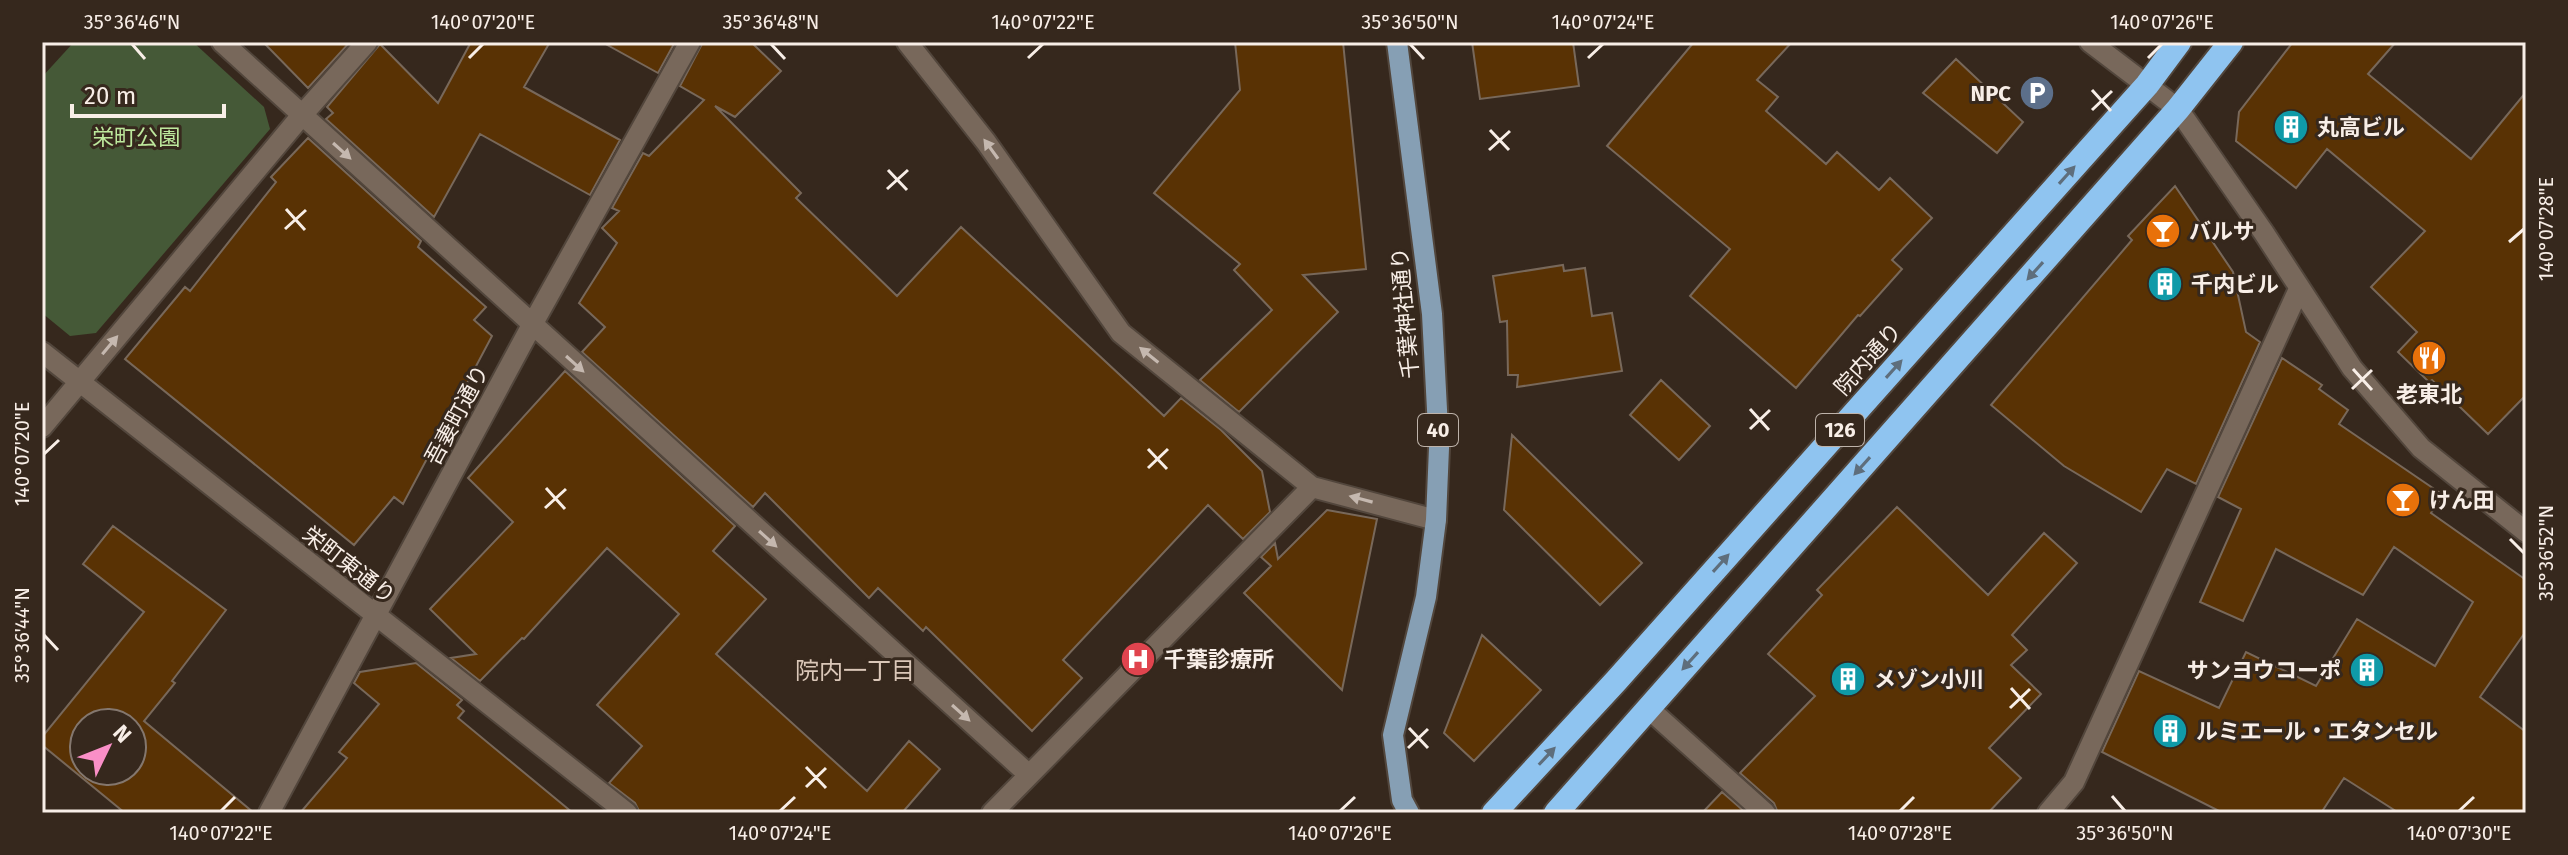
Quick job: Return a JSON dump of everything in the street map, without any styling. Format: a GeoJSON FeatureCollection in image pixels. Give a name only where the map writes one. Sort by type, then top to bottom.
{"type":"FeatureCollection","features":[{"type":"Feature","properties":{"kind":"highway","name":"院内通り"},"geometry":{"type":"LineString","coordinates":[[1494,813],[1627,669],[2147,85],[2179,42]]}},
{"type":"Feature","properties":{"kind":"highway","name":"126"},"geometry":{"type":"LineString","coordinates":[[1556,813],[2178,109],[2231,42]]}},
{"type":"Feature","properties":{"kind":"main road","name":"千葉神社通り"},"geometry":{"type":"LineString","coordinates":[[1397,42],[1432,314],[1439,448],[1436,520],[1426,597],[1393,735],[1402,800],[1409,813]]}},
{"type":"Feature","properties":{"kind":"street"},"geometry":{"type":"LineString","coordinates":[[222,42],[1028,774]]}},
{"type":"Feature","properties":{"kind":"street"},"geometry":{"type":"LineString","coordinates":[[42,427],[302,115],[367,42]]}},
{"type":"Feature","properties":{"kind":"street","name":"吾妻町通り"},"geometry":{"type":"LineString","coordinates":[[269,813],[532,325],[690,42]]}},
{"type":"Feature","properties":{"kind":"street"},"geometry":{"type":"LineString","coordinates":[[907,42],[986,142],[1121,333],[1312,487],[1436,520]]}},
{"type":"Feature","properties":{"kind":"street"},"geometry":{"type":"LineString","coordinates":[[2090,42],[2178,109],[2352,368],[2421,448],[2526,532]]}},
{"type":"Feature","properties":{"kind":"street"},"geometry":{"type":"LineString","coordinates":[[2048,813],[2074,782],[2299,289]]}},
{"type":"Feature","properties":{"kind":"street","name":"栄町東通り"},"geometry":{"type":"LineString","coordinates":[[42,352],[627,813]]}},
{"type":"Feature","properties":{"kind":"street"},"geometry":{"type":"LineString","coordinates":[[992,813],[1312,487]]}},
{"type":"Feature","properties":{"kind":"street"},"geometry":{"type":"LineString","coordinates":[[1648,708],[1765,813]]}},
{"type":"Feature","properties":{"kind":"green space","name":"栄町公園"},"geometry":{"type":"Polygon","coordinates":[[[74,42],[193,42],[264,107],[270,129],[96,333],[70,336],[42,313],[42,77],[74,42]]]}},
{"type":"Feature","properties":{"kind":"building"},"geometry":{"type":"Polygon","coordinates":[[[263,42],[350,42],[308,88],[263,42]]]}},
{"type":"Feature","properties":{"kind":"building"},"geometry":{"type":"Polygon","coordinates":[[[471,42],[550,42],[524,87],[620,140],[590,195],[480,134],[434,217],[326,119],[333,113],[327,107],[380,44],[438,103],[471,42]]]}},
{"type":"Feature","properties":{"kind":"building"},"geometry":{"type":"Polygon","coordinates":[[[602,42],[675,42],[658,73],[602,42]]]}},
{"type":"Feature","properties":{"kind":"building"},"geometry":{"type":"Polygon","coordinates":[[[703,42],[751,42],[781,71],[735,117],[715,106],[801,193],[796,198],[897,296],[961,227],[1164,416],[1181,398],[1221,430],[1262,471],[1270,512],[1243,539],[1208,505],[1063,660],[1082,678],[1032,731],[926,627],[923,631],[878,588],[869,598],[765,493],[753,507],[582,352],[605,327],[579,303],[617,243],[602,228],[619,211],[612,208],[643,153],[649,156],[704,100],[680,86],[703,42]]]}},
{"type":"Feature","properties":{"kind":"building"},"geometry":{"type":"Polygon","coordinates":[[[1235,42],[1343,42],[1366,269],[1303,275],[1338,312],[1239,412],[1200,380],[1272,310],[1234,270],[1240,264],[1154,193],[1240,90],[1235,42]]]}},
{"type":"Feature","properties":{"kind":"building"},"geometry":{"type":"Polygon","coordinates":[[[1472,42],[1573,42],[1579,86],[1480,99],[1472,42]]]}},
{"type":"Feature","properties":{"kind":"building"},"geometry":{"type":"Polygon","coordinates":[[[1694,42],[1792,42],[1757,80],[1778,97],[1766,111],[1826,164],[1837,152],[1879,190],[1890,178],[1932,218],[1892,260],[1902,269],[1796,388],[1690,296],[1730,249],[1607,146],[1694,42]]]}},
{"type":"Feature","properties":{"kind":"building"},"geometry":{"type":"Polygon","coordinates":[[[2293,42],[2396,42],[2368,74],[2471,159],[2526,92],[2526,395],[2488,434],[2398,352],[2417,332],[2371,287],[2425,231],[2327,149],[2296,188],[2236,141],[2239,112],[2293,42]]]}},
{"type":"Feature","properties":{"kind":"building"},"geometry":{"type":"Polygon","coordinates":[[[1956,59],[2023,122],[1997,153],[1923,93],[1956,59]]]}},
{"type":"Feature","properties":{"kind":"building"},"geometry":{"type":"Polygon","coordinates":[[[308,138],[421,241],[418,247],[486,307],[474,320],[492,336],[403,504],[394,497],[354,545],[125,359],[185,287],[190,291],[276,182],[271,177],[308,138]]]}},
{"type":"Feature","properties":{"kind":"building"},"geometry":{"type":"Polygon","coordinates":[[[2175,186],[2233,272],[2246,332],[2260,342],[2196,484],[2167,469],[2141,512],[2064,466],[1991,405],[2132,240],[2128,236],[2175,186]]]}},
{"type":"Feature","properties":{"kind":"building"},"geometry":{"type":"Polygon","coordinates":[[[1563,265],[1564,271],[1585,268],[1592,316],[1612,313],[1622,371],[1517,387],[1518,375],[1508,375],[1507,321],[1500,322],[1493,276],[1563,265]]]}},
{"type":"Feature","properties":{"kind":"building"},"geometry":{"type":"Polygon","coordinates":[[[2282,358],[2322,385],[2319,389],[2348,410],[2339,424],[2443,495],[2431,513],[2526,580],[2526,631],[2480,697],[2526,732],[2526,813],[2399,813],[2344,778],[2321,813],[2223,813],[2102,752],[2139,671],[2219,708],[2246,652],[2316,686],[2357,619],[2435,666],[2473,602],[2394,547],[2363,595],[2276,549],[2243,621],[2200,602],[2241,509],[2218,497],[2282,358]]]}},
{"type":"Feature","properties":{"kind":"building"},"geometry":{"type":"Polygon","coordinates":[[[565,371],[735,526],[713,551],[766,599],[716,654],[867,791],[909,741],[940,769],[902,813],[640,813],[635,803],[609,783],[642,746],[597,705],[679,614],[607,548],[524,639],[480,681],[451,658],[476,654],[430,609],[513,522],[468,478],[565,371]]]}},
{"type":"Feature","properties":{"kind":"building"},"geometry":{"type":"Polygon","coordinates":[[[1661,380],[1710,426],[1679,460],[1630,415],[1661,380]]]}},
{"type":"Feature","properties":{"kind":"building"},"geometry":{"type":"Polygon","coordinates":[[[1512,435],[1642,563],[1600,605],[1504,510],[1512,435]]]}},
{"type":"Feature","properties":{"kind":"building"},"geometry":{"type":"Polygon","coordinates":[[[1897,507],[1988,595],[2044,533],[2077,563],[2012,635],[2027,650],[2011,665],[2041,694],[1989,748],[2021,778],[1988,813],[1778,813],[1774,803],[1740,773],[1815,696],[1768,654],[1822,595],[1817,590],[1897,507]]]}},
{"type":"Feature","properties":{"kind":"building"},"geometry":{"type":"Polygon","coordinates":[[[1327,510],[1377,519],[1342,690],[1244,593],[1271,566],[1261,557],[1275,543],[1278,559],[1327,510]]]}},
{"type":"Feature","properties":{"kind":"building"},"geometry":{"type":"Polygon","coordinates":[[[113,526],[226,610],[148,716],[148,707],[68,707],[68,766],[42,745],[42,737],[144,612],[83,564],[113,526]]]}},
{"type":"Feature","properties":{"kind":"building"},"geometry":{"type":"Polygon","coordinates":[[[1482,635],[1541,690],[1474,761],[1444,733],[1482,635]]]}},
{"type":"Feature","properties":{"kind":"building"},"geometry":{"type":"Polygon","coordinates":[[[416,663],[462,700],[457,705],[464,711],[458,718],[573,813],[300,813],[347,758],[339,752],[379,704],[354,683],[360,672],[416,663]]]}},
{"type":"Feature","properties":{"kind":"building"},"geometry":{"type":"Polygon","coordinates":[[[148,724],[254,813],[125,813],[93,787],[148,787],[148,724]]]}},
{"type":"Feature","properties":{"kind":"building"},"geometry":{"type":"Polygon","coordinates":[[[1722,792],[1746,813],[1702,813],[1722,792]]]}},
{"type":"Feature","properties":{"kind":"place","name":"NPC"},"geometry":{"type":"Point","coordinates":[2037,93]}},
{"type":"Feature","properties":{"kind":"place","name":"丸高ビル"},"geometry":{"type":"Point","coordinates":[2291,127]}},
{"type":"Feature","properties":{"kind":"place","name":"バルサ"},"geometry":{"type":"Point","coordinates":[2163,231]}},
{"type":"Feature","properties":{"kind":"place","name":"千内ビル"},"geometry":{"type":"Point","coordinates":[2165,284]}},
{"type":"Feature","properties":{"kind":"place","name":"老東北"},"geometry":{"type":"Point","coordinates":[2429,358]}},
{"type":"Feature","properties":{"kind":"place","name":"けん田"},"geometry":{"type":"Point","coordinates":[2403,500]}},
{"type":"Feature","properties":{"kind":"place","name":"千葉診療所"},"geometry":{"type":"Point","coordinates":[1138,659]}},
{"type":"Feature","properties":{"kind":"place","name":"サンヨウコーポ"},"geometry":{"type":"Point","coordinates":[2367,670]}},
{"type":"Feature","properties":{"kind":"place","name":"メゾン小川"},"geometry":{"type":"Point","coordinates":[1848,679]}},
{"type":"Feature","properties":{"kind":"place","name":"ルミエール・エタンセル"},"geometry":{"type":"Point","coordinates":[2170,731]}},
{"type":"Feature","properties":{"kind":"district","name":"院内一丁目"},"geometry":{"type":"Point","coordinates":[855,671]}}]}
